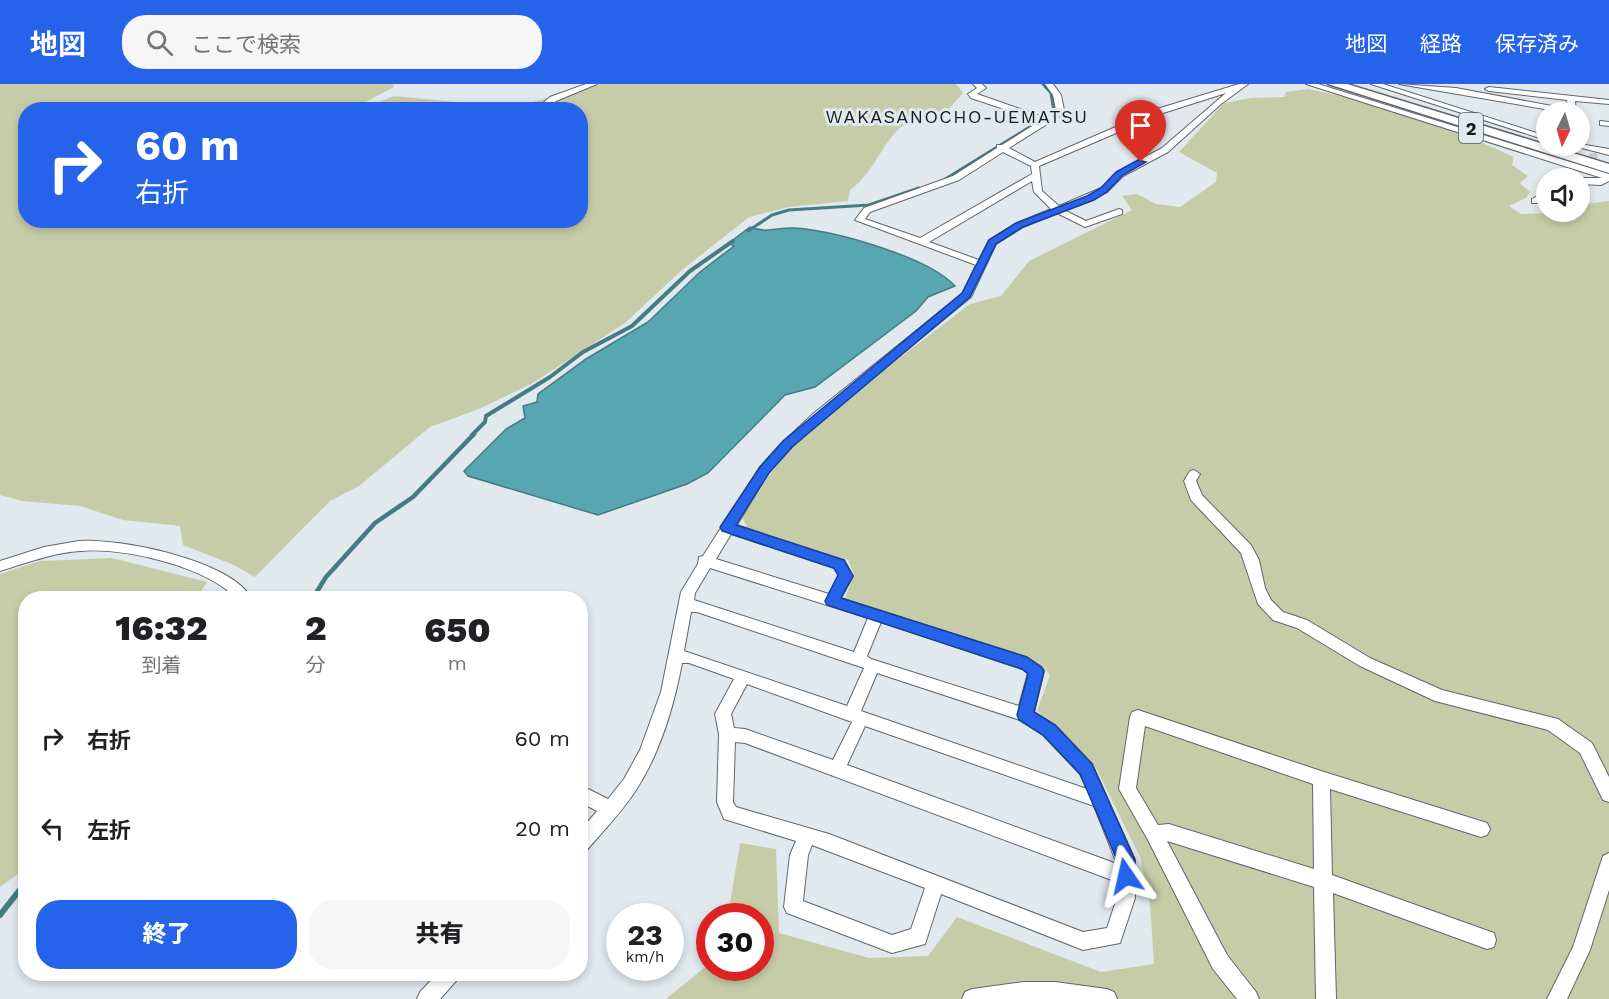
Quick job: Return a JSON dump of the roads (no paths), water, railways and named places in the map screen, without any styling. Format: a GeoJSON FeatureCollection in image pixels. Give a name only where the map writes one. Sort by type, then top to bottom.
{"type":"FeatureCollection","features":[{"type":"Feature","properties":{"kind":"highway","name":"2"},"geometry":{"type":"LineString","coordinates":[[1334,84],[1609,169]]}},
{"type":"Feature","properties":{"kind":"highway","name":"2"},"geometry":{"type":"LineString","coordinates":[[1356,84],[1536,141]]}},
{"type":"Feature","properties":{"kind":"highway"},"geometry":{"type":"LineString","coordinates":[[1590,155],[1609,160]]}},
{"type":"Feature","properties":{"kind":"street"},"geometry":{"type":"LineString","coordinates":[[549,102],[593,84]]}},
{"type":"Feature","properties":{"kind":"street"},"geometry":{"type":"LineString","coordinates":[[977,84],[982,88],[972,94],[974,96],[1042,119]]}},
{"type":"Feature","properties":{"kind":"street"},"geometry":{"type":"LineString","coordinates":[[982,264],[961,259],[860,220],[867,210],[956,178],[1042,119],[1060,110],[1056,95],[1049,84]]}},
{"type":"Feature","properties":{"kind":"street"},"geometry":{"type":"LineString","coordinates":[[1310,84],[1609,177]]}},
{"type":"Feature","properties":{"kind":"street"},"geometry":{"type":"LineString","coordinates":[[1375,84],[1536,135]]}},
{"type":"Feature","properties":{"kind":"street"},"geometry":{"type":"LineString","coordinates":[[1403,84],[1456,90],[1572,112],[1571,97]]}},
{"type":"Feature","properties":{"kind":"street"},"geometry":{"type":"LineString","coordinates":[[1468,84],[1496,90],[1609,102]]}},
{"type":"Feature","properties":{"kind":"street"},"geometry":{"type":"LineString","coordinates":[[921,242],[1035,170],[1160,111],[1242,85]]}},
{"type":"Feature","properties":{"kind":"street"},"geometry":{"type":"LineString","coordinates":[[588,836],[630,785],[657,732],[676,657],[688,592],[704,561],[764,470],[788,444],[967,295],[992,242],[1005,233],[1097,194],[1120,174],[1165,150],[1218,102],[1242,85]]}},
{"type":"Feature","properties":{"kind":"street"},"geometry":{"type":"LineString","coordinates":[[1000,147],[1035,170],[1038,192],[1058,210],[1085,224],[1119,212]]}},
{"type":"Feature","properties":{"kind":"street"},"geometry":{"type":"LineString","coordinates":[[1511,148],[1513,152],[1572,174],[1590,176],[1595,173]]}},
{"type":"Feature","properties":{"kind":"street"},"geometry":{"type":"LineString","coordinates":[[1590,151],[1609,152]]}},
{"type":"Feature","properties":{"kind":"street"},"geometry":{"type":"LineString","coordinates":[[1590,181],[1601,182],[1609,177]]}},
{"type":"Feature","properties":{"kind":"street"},"geometry":{"type":"LineString","coordinates":[[1194,474],[1190,482],[1196,497],[1246,549],[1265,604],[1278,616],[1302,624],[1365,662],[1440,696],[1552,724],[1586,748],[1609,794]]}},
{"type":"Feature","properties":{"kind":"street"},"geometry":{"type":"LineString","coordinates":[[727,527],[839,564],[846,576],[832,601]]}},
{"type":"Feature","properties":{"kind":"street"},"geometry":{"type":"LineString","coordinates":[[0,566],[62,549],[90,545],[118,548],[213,574],[240,591]]}},
{"type":"Feature","properties":{"kind":"street"},"geometry":{"type":"LineString","coordinates":[[704,561],[1027,664],[1036,671],[1025,715]]}},
{"type":"Feature","properties":{"kind":"street"},"geometry":{"type":"LineString","coordinates":[[686,606],[698,606],[1025,715],[1049,730],[1086,769],[1126,860],[1126,898],[1113,936],[1083,941],[936,883],[807,836],[730,813],[725,802],[727,734],[723,714],[744,676]]}},
{"type":"Feature","properties":{"kind":"street"},"geometry":{"type":"LineString","coordinates":[[837,769],[856,717],[865,663],[877,615]]}},
{"type":"Feature","properties":{"kind":"street"},"geometry":{"type":"LineString","coordinates":[[676,657],[689,657],[1085,797],[1098,799]]}},
{"type":"Feature","properties":{"kind":"street"},"geometry":{"type":"LineString","coordinates":[[1249,999],[1220,962],[1154,834],[1127,789],[1138,717],[1321,779],[1480,829]]}},
{"type":"Feature","properties":{"kind":"street"},"geometry":{"type":"LineString","coordinates":[[727,734],[745,736],[1126,876]]}},
{"type":"Feature","properties":{"kind":"street"},"geometry":{"type":"LineString","coordinates":[[1321,779],[1326,999]]}},
{"type":"Feature","properties":{"kind":"street"},"geometry":{"type":"LineString","coordinates":[[588,797],[611,810]]}},
{"type":"Feature","properties":{"kind":"street"},"geometry":{"type":"LineString","coordinates":[[1154,834],[1169,832],[1324,881],[1487,940]]}},
{"type":"Feature","properties":{"kind":"street"},"geometry":{"type":"LineString","coordinates":[[807,836],[799,855],[793,907],[881,940],[892,944],[918,937],[936,883]]}},
{"type":"Feature","properties":{"kind":"street"},"geometry":{"type":"LineString","coordinates":[[1557,999],[1581,950],[1609,862]]}},
{"type":"Feature","properties":{"kind":"street"},"geometry":{"type":"LineString","coordinates":[[427,999],[443,981]]}},
{"type":"Feature","properties":{"kind":"street"},"geometry":{"type":"LineString","coordinates":[[972,999],[1012,991],[1054,990],[1107,999]]}},
{"type":"Feature","properties":{"kind":"water"},"geometry":{"type":"Polygon","coordinates":[[[750,227],[767,230],[795,228],[813,230],[857,240],[924,265],[942,275],[955,286],[928,297],[916,311],[815,387],[785,395],[708,473],[687,484],[598,515],[468,476],[464,471],[506,429],[525,418],[523,406],[537,402],[538,394],[586,359],[648,322],[700,272],[734,246],[729,243],[750,227]]]}},
{"type":"Feature","properties":{"kind":"waterway"},"geometry":{"type":"LineString","coordinates":[[942,181],[1054,112],[1051,93],[1043,84]]}},
{"type":"Feature","properties":{"kind":"waterway"},"geometry":{"type":"LineString","coordinates":[[748,231],[772,215],[789,210],[869,205],[919,188]]}},
{"type":"Feature","properties":{"kind":"waterway"},"geometry":{"type":"LineString","coordinates":[[472,435],[485,422],[486,416],[550,377],[583,352],[632,326],[690,271],[733,241]]}},
{"type":"Feature","properties":{"kind":"waterway"},"geometry":{"type":"LineString","coordinates":[[317,591],[326,577],[375,523],[413,497],[474,434]]}},
{"type":"Feature","properties":{"kind":"waterway"},"geometry":{"type":"LineString","coordinates":[[0,915],[18,892]]}},
{"type":"Feature","properties":{"kind":"tunnel"},"geometry":{"type":"LineString","coordinates":[[1593,153],[1595,173]]}},
{"type":"Feature","properties":{"kind":"district","name":"WAKASANOCHO-UEMATSU"},"geometry":{"type":"Point","coordinates":[957,116]}}]}
